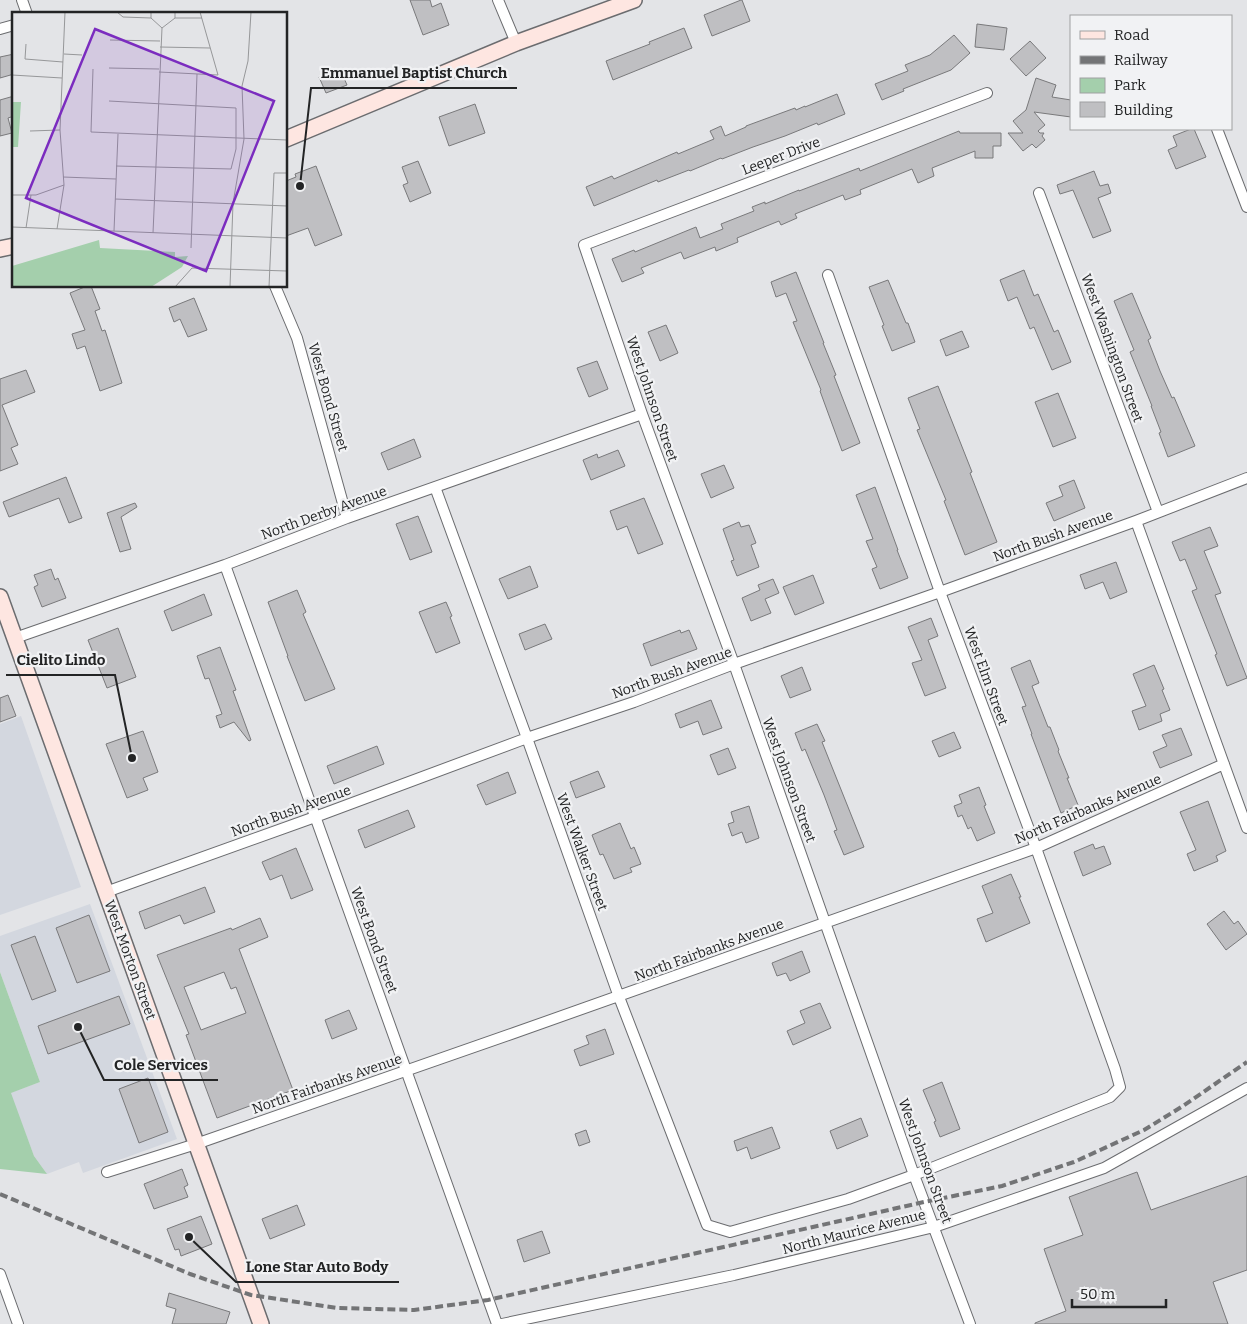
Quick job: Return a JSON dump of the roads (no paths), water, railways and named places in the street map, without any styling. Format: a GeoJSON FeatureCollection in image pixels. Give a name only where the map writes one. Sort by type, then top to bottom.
{"type":"FeatureCollection","features":[{"type":"Feature","properties":{"kind":"main road"},"geometry":{"type":"LineString","coordinates":[[288,138],[516,43],[634,0]]}},
{"type":"Feature","properties":{"kind":"main road","name":"West Morton Street"},"geometry":{"type":"LineString","coordinates":[[0,597],[261,1324]]}},
{"type":"Feature","properties":{"kind":"street"},"geometry":{"type":"LineString","coordinates":[[22,0],[26,12]]}},
{"type":"Feature","properties":{"kind":"street"},"geometry":{"type":"LineString","coordinates":[[498,0],[516,43]]}},
{"type":"Feature","properties":{"kind":"street","name":"Leeper Drive"},"geometry":{"type":"LineString","coordinates":[[584,245],[987,93]]}},
{"type":"Feature","properties":{"kind":"street"},"geometry":{"type":"LineString","coordinates":[[1217,130],[1247,207]]}},
{"type":"Feature","properties":{"kind":"street","name":"West Washington Street"},"geometry":{"type":"LineString","coordinates":[[1039,193],[1158,512]]}},
{"type":"Feature","properties":{"kind":"street","name":"West Johnson Street"},"geometry":{"type":"LineString","coordinates":[[584,245],[642,414],[734,664],[914,1175],[970,1324]]}},
{"type":"Feature","properties":{"kind":"street","name":"West Elm Street"},"geometry":{"type":"LineString","coordinates":[[828,275],[940,592],[1036,848],[1120,1087],[1110,1097],[914,1175]]}},
{"type":"Feature","properties":{"kind":"street","name":"West Bond Street"},"geometry":{"type":"LineString","coordinates":[[276,288],[297,338],[347,518]]}},
{"type":"Feature","properties":{"kind":"street","name":"North Derby Avenue"},"geometry":{"type":"LineString","coordinates":[[15,638],[225,565],[347,518],[642,414]]}},
{"type":"Feature","properties":{"kind":"street","name":"North Bush Avenue"},"geometry":{"type":"LineString","coordinates":[[106,892],[316,817],[527,738],[634,702],[734,664],[940,592],[1247,478]]}},
{"type":"Feature","properties":{"kind":"street","name":"West Walker Street"},"geometry":{"type":"LineString","coordinates":[[435,487],[619,997],[707,1225],[730,1232],[848,1199],[914,1175]]}},
{"type":"Feature","properties":{"kind":"street"},"geometry":{"type":"LineString","coordinates":[[1136,520],[1247,828]]}},
{"type":"Feature","properties":{"kind":"street","name":"West Bond Street"},"geometry":{"type":"LineString","coordinates":[[225,565],[497,1324]]}},
{"type":"Feature","properties":{"kind":"street","name":"North Fairbanks Avenue"},"geometry":{"type":"LineString","coordinates":[[108,1172],[196,1144],[619,997],[1036,848],[1224,764]]}},
{"type":"Feature","properties":{"kind":"street","name":"North Maurice Avenue"},"geometry":{"type":"LineString","coordinates":[[502,1324],[734,1276],[934,1227],[1104,1168],[1247,1088]]}},
{"type":"Feature","properties":{"kind":"street"},"geometry":{"type":"LineString","coordinates":[[0,1274],[18,1324]]}},
{"type":"Feature","properties":{"kind":"railway"},"geometry":{"type":"LineString","coordinates":[[0,1194],[190,1274],[251,1295],[337,1308],[414,1310],[488,1300],[1002,1186],[1074,1162],[1144,1130],[1247,1062]]}},
{"type":"Feature","properties":{"kind":"place","name":"Emmanuel Baptist Church"},"geometry":{"type":"Point","coordinates":[300,186]}},
{"type":"Feature","properties":{"kind":"place","name":"Cielito Lindo"},"geometry":{"type":"Point","coordinates":[132,758]}},
{"type":"Feature","properties":{"kind":"place","name":"Cole Services"},"geometry":{"type":"Point","coordinates":[78,1027]}},
{"type":"Feature","properties":{"kind":"place","name":"Lone Star Auto Body"},"geometry":{"type":"Point","coordinates":[189,1237]}}]}
